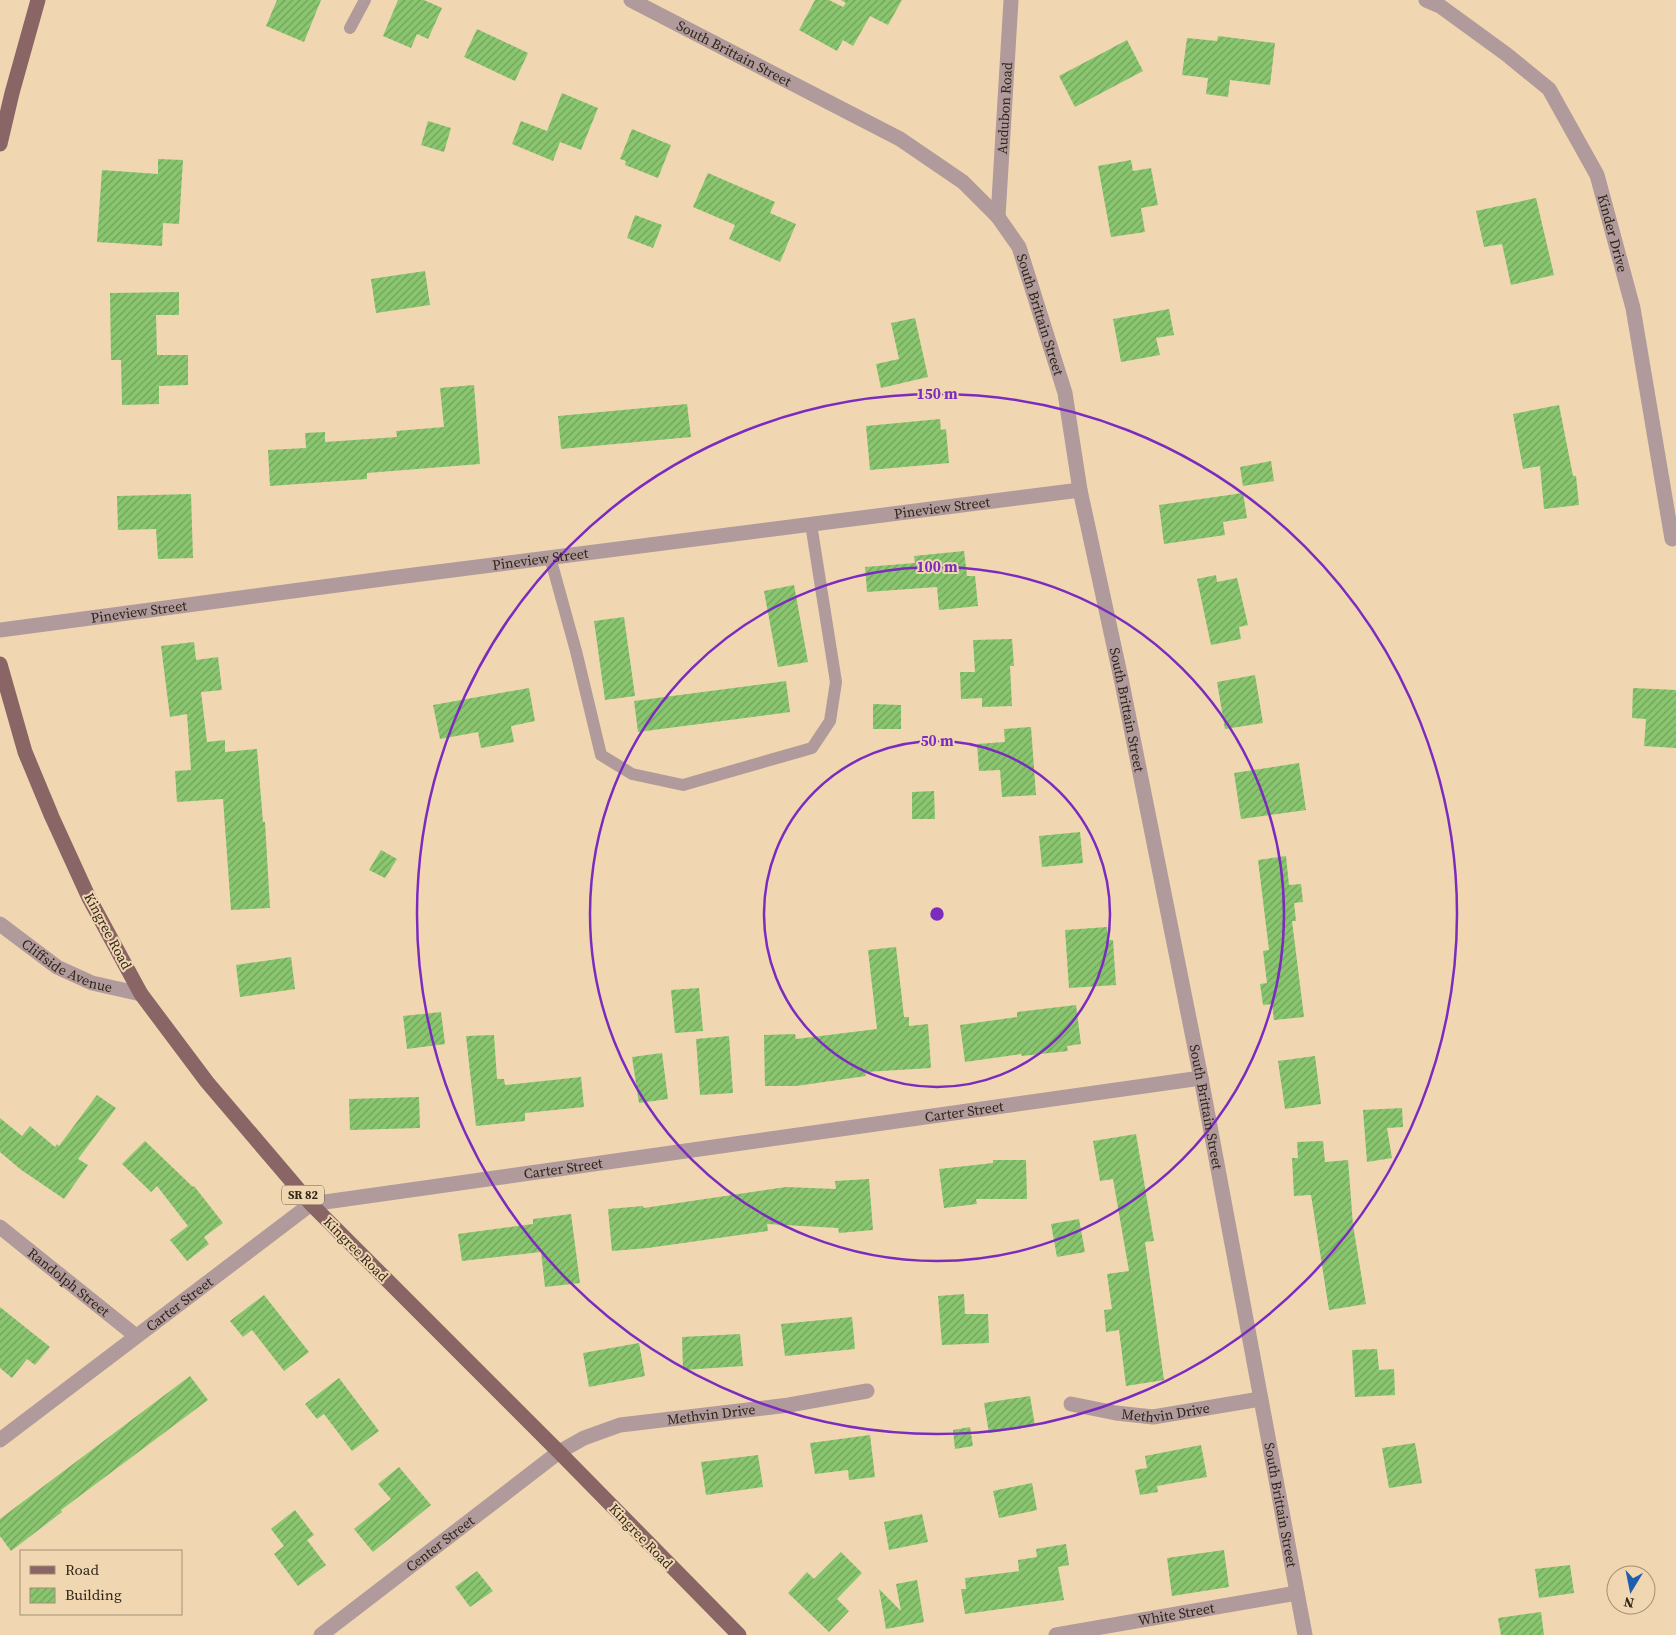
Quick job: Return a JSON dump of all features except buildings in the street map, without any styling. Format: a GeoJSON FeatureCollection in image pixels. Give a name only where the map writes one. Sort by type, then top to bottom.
{"type":"FeatureCollection","features":[{"type":"Feature","properties":{"kind":"main road"},"geometry":{"type":"LineString","coordinates":[[0,144],[12,92],[38,0]]}},
{"type":"Feature","properties":{"kind":"main road","name":"Kingree Road"},"geometry":{"type":"LineString","coordinates":[[0,664],[25,752],[52,817],[90,898],[141,994],[207,1082],[310,1204],[559,1452],[739,1635]]}},
{"type":"Feature","properties":{"kind":"street","name":"South Brittain Street"},"geometry":{"type":"LineString","coordinates":[[631,0],[900,139],[963,182],[998,217],[1018,247],[1065,393],[1080,490],[1124,693],[1201,1078],[1305,1635]]}},
{"type":"Feature","properties":{"kind":"street","name":"Audubon Road"},"geometry":{"type":"LineString","coordinates":[[998,217],[1011,0]]}},
{"type":"Feature","properties":{"kind":"street","name":"Kinder Drive"},"geometry":{"type":"LineString","coordinates":[[1426,0],[1440,6],[1506,54],[1550,90],[1597,175],[1633,308],[1672,539]]}},
{"type":"Feature","properties":{"kind":"street","name":"Pineview Street"},"geometry":{"type":"LineString","coordinates":[[0,630],[550,557],[1080,490]]}},
{"type":"Feature","properties":{"kind":"street","name":"Cliffside Avenue"},"geometry":{"type":"LineString","coordinates":[[0,924],[57,967],[92,983],[141,994]]}},
{"type":"Feature","properties":{"kind":"street","name":"Carter Street"},"geometry":{"type":"LineString","coordinates":[[0,1440],[310,1204],[1201,1078]]}},
{"type":"Feature","properties":{"kind":"street","name":"Randolph Street"},"geometry":{"type":"LineString","coordinates":[[0,1227],[136,1336]]}},
{"type":"Feature","properties":{"kind":"street","name":"Methvin Drive"},"geometry":{"type":"LineString","coordinates":[[559,1452],[584,1438],[620,1426],[788,1404],[867,1391]]}},
{"type":"Feature","properties":{"kind":"street","name":"Methvin Drive"},"geometry":{"type":"LineString","coordinates":[[1071,1404],[1116,1414],[1154,1416],[1260,1399]]}},
{"type":"Feature","properties":{"kind":"street","name":"Center Street"},"geometry":{"type":"LineString","coordinates":[[320,1635],[559,1452]]}},
{"type":"Feature","properties":{"kind":"street","name":"White Street"},"geometry":{"type":"LineString","coordinates":[[1056,1635],[1297,1593]]}},
{"type":"Feature","properties":{"kind":"lane"},"geometry":{"type":"LineString","coordinates":[[350,28],[365,0]]}},
{"type":"Feature","properties":{"kind":"lane"},"geometry":{"type":"LineString","coordinates":[[550,557],[576,651],[601,755],[632,774],[684,785],[812,748],[830,721],[836,682],[811,524]]}}]}
